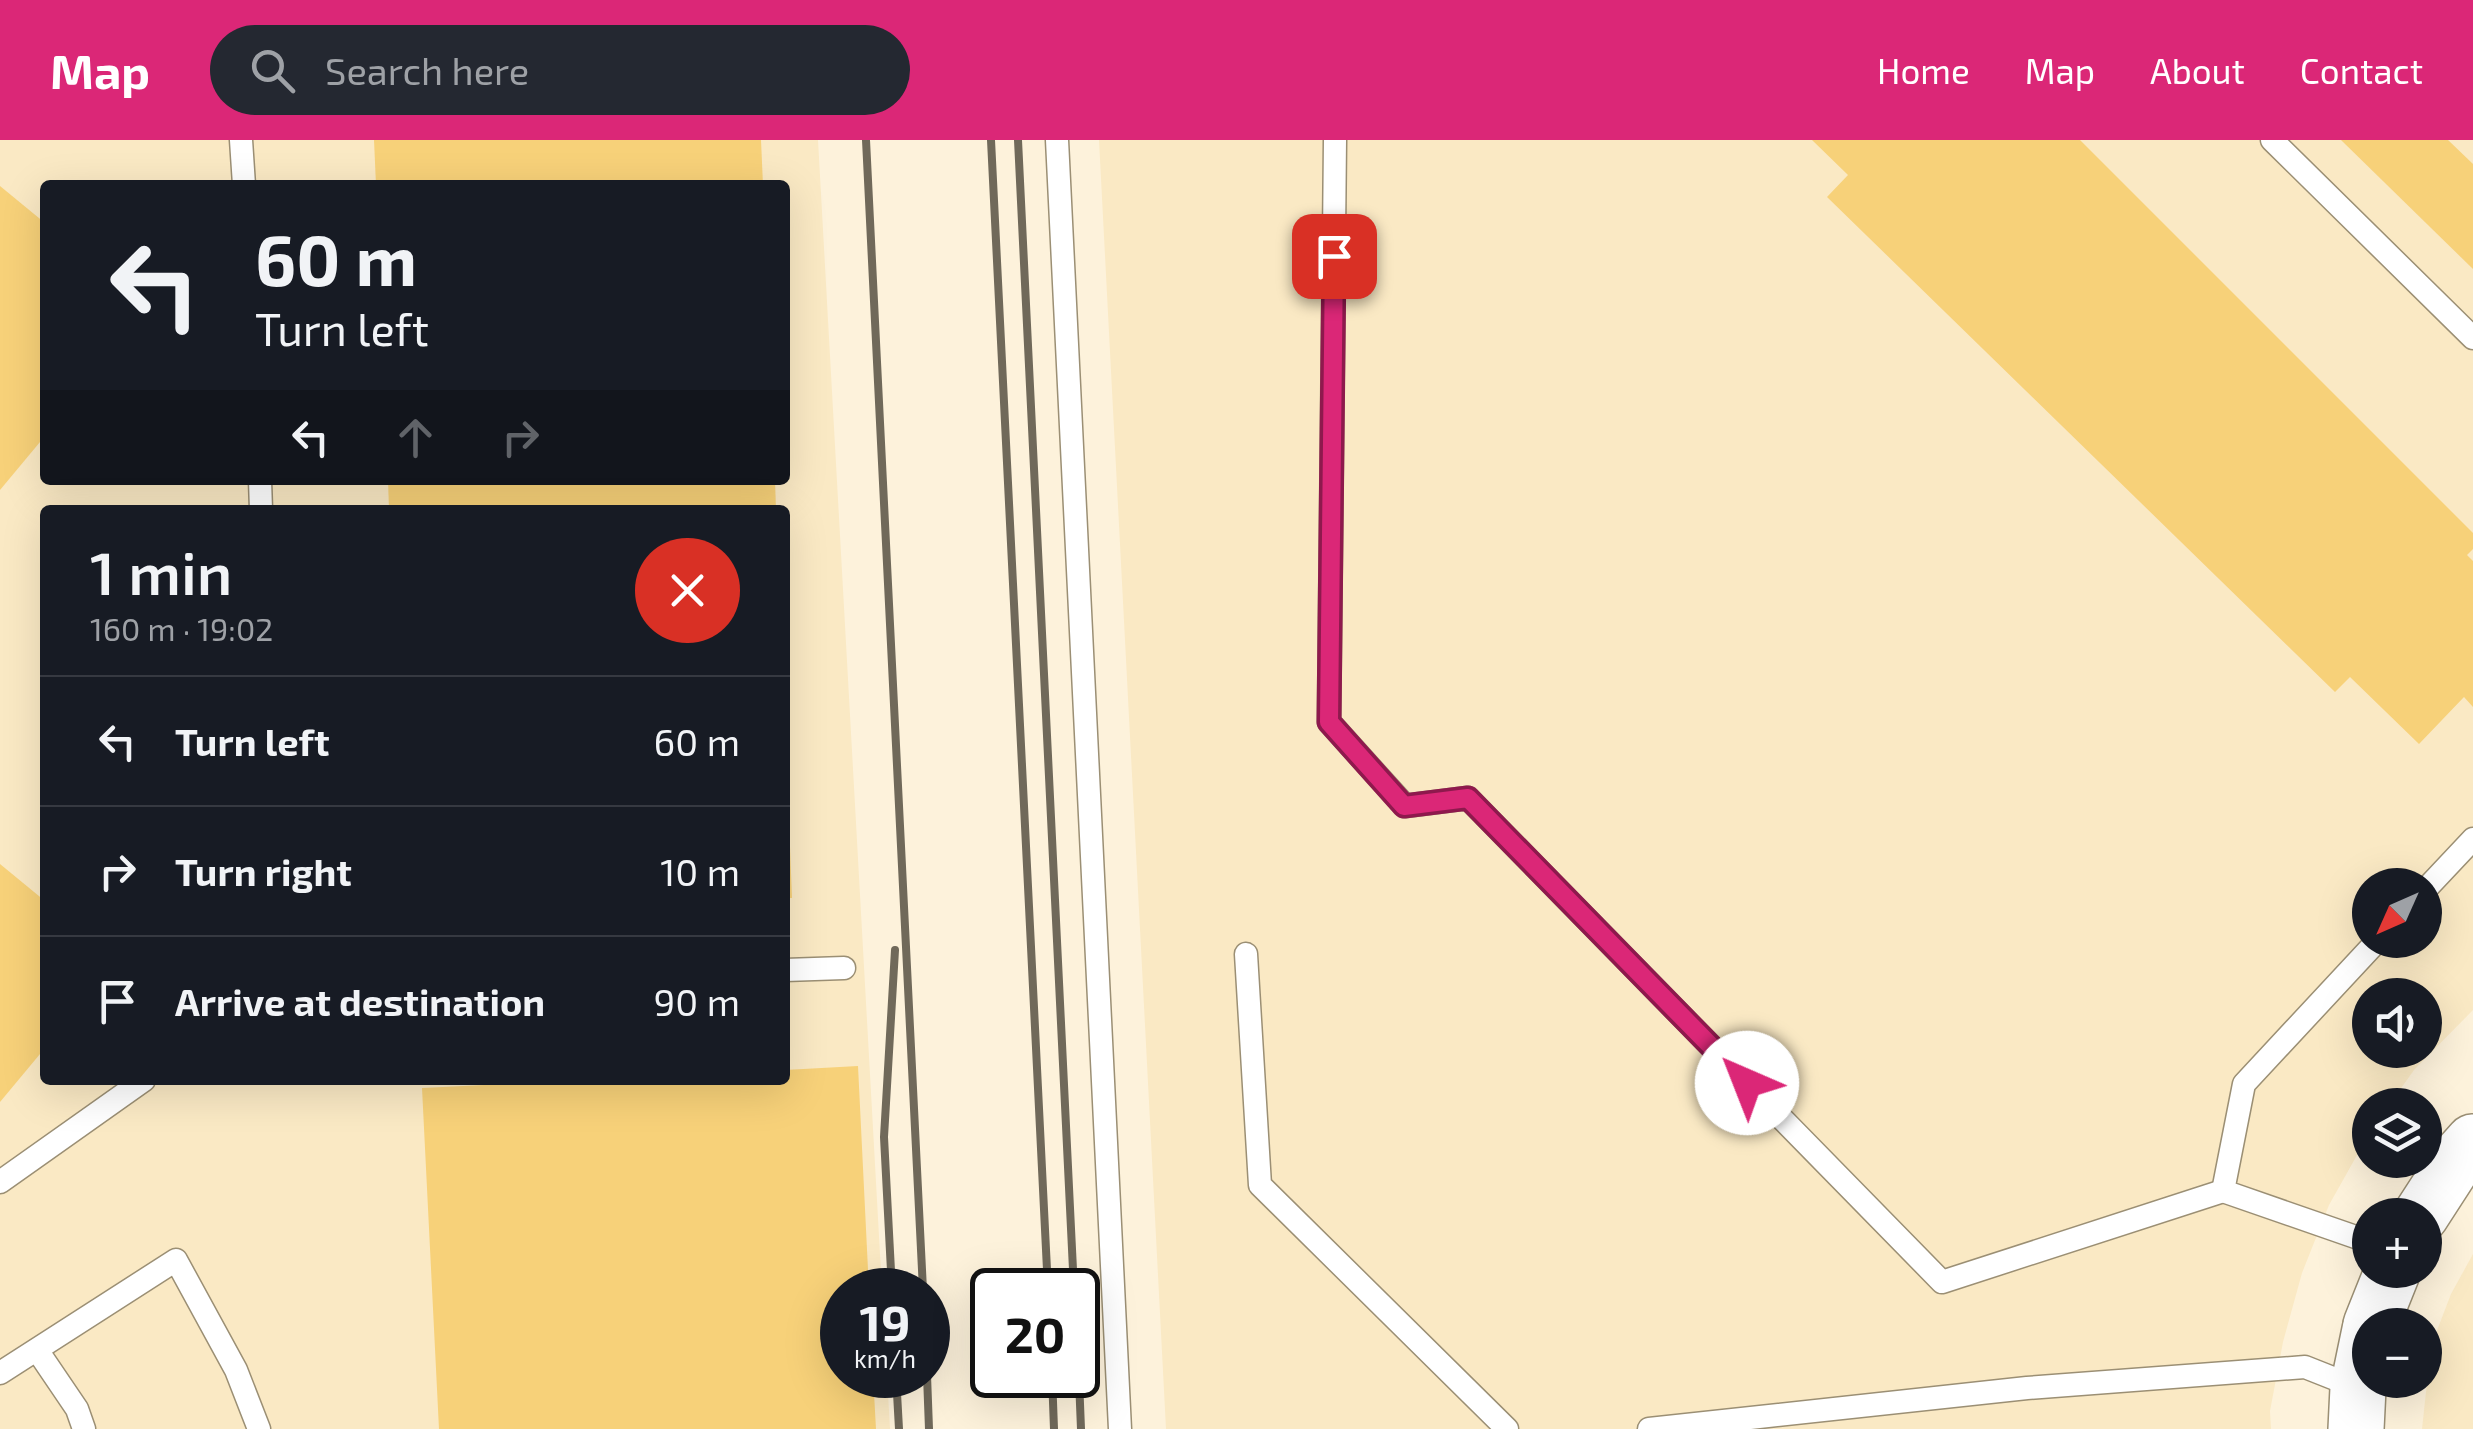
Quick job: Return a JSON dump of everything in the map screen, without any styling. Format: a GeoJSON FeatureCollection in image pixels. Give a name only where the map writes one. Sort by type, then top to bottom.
{"type":"FeatureCollection","features":[{"type":"Feature","properties":{"kind":"main road"},"geometry":{"type":"LineString","coordinates":[[2432,1198],[2473,1142]]}},
{"type":"Feature","properties":{"kind":"lane"},"geometry":{"type":"LineString","coordinates":[[241,140],[244,180]]}},
{"type":"Feature","properties":{"kind":"lane"},"geometry":{"type":"LineString","coordinates":[[1057,140],[1120,1429]]}},
{"type":"Feature","properties":{"kind":"lane"},"geometry":{"type":"LineString","coordinates":[[1335,140],[1329,722],[1404,806],[1468,798],[1942,1282],[2223,1191],[2352,1236]]}},
{"type":"Feature","properties":{"kind":"lane"},"geometry":{"type":"LineString","coordinates":[[2272,140],[2473,338]]}},
{"type":"Feature","properties":{"kind":"lane"},"geometry":{"type":"LineString","coordinates":[[2442,872],[2473,839]]}},
{"type":"Feature","properties":{"kind":"lane"},"geometry":{"type":"LineString","coordinates":[[1246,954],[1260,1186],[1507,1429]]}},
{"type":"Feature","properties":{"kind":"lane"},"geometry":{"type":"LineString","coordinates":[[2223,1191],[2244,1084],[2361,958]]}},
{"type":"Feature","properties":{"kind":"lane"},"geometry":{"type":"LineString","coordinates":[[790,970],[844,968]]}},
{"type":"Feature","properties":{"kind":"lane"},"geometry":{"type":"LineString","coordinates":[[0,1182],[137,1085]]}},
{"type":"Feature","properties":{"kind":"lane"},"geometry":{"type":"LineString","coordinates":[[0,1374],[176,1260],[236,1370],[259,1429]]}},
{"type":"Feature","properties":{"kind":"lane"},"geometry":{"type":"LineString","coordinates":[[37,1350],[77,1409],[84,1429]]}},
{"type":"Feature","properties":{"kind":"lane"},"geometry":{"type":"LineString","coordinates":[[1650,1429],[2027,1388],[2305,1367],[2357,1409]]}},
{"type":"Feature","properties":{"kind":"shaded area"},"geometry":{"type":"Polygon","coordinates":[[[0,140],[818,140],[881,1268],[820,1268],[820,1398],[888,1398],[890,1429],[0,1429],[0,140]]]}},
{"type":"Feature","properties":{"kind":"shaded area"},"geometry":{"type":"Polygon","coordinates":[[[1099,140],[2473,140],[2473,1010],[2442,1042],[2442,978],[2352,978],[2352,1068],[2416,1068],[2401,1088],[2352,1088],[2352,1164],[2329,1205],[2302,1273],[2283,1342],[2270,1411],[2271,1429],[1166,1429],[1099,140]]]}},
{"type":"Feature","properties":{"kind":"shaded area"},"geometry":{"type":"Polygon","coordinates":[[[2473,1254],[2473,1429],[2422,1429],[2425,1398],[2442,1398],[2442,1317],[2473,1254]]]}},
{"type":"Feature","properties":{"kind":"building"},"geometry":{"type":"Polygon","coordinates":[[[374,140],[761,140],[763,180],[376,180],[374,140]]]}},
{"type":"Feature","properties":{"kind":"building"},"geometry":{"type":"Polygon","coordinates":[[[1812,140],[2080,140],[2473,533],[2473,549],[2467,555],[2473,561],[2473,707],[2464,697],[2419,744],[2350,677],[2335,692],[1827,197],[1848,175],[1812,140]]]}},
{"type":"Feature","properties":{"kind":"building"},"geometry":{"type":"Polygon","coordinates":[[[2341,140],[2448,140],[2473,164],[2473,269],[2341,140]]]}},
{"type":"Feature","properties":{"kind":"building"},"geometry":{"type":"Polygon","coordinates":[[[0,186],[40,219],[40,442],[0,490],[0,186]]]}},
{"type":"Feature","properties":{"kind":"building"},"geometry":{"type":"Polygon","coordinates":[[[388,485],[775,485],[776,505],[389,505],[388,485]]]}},
{"type":"Feature","properties":{"kind":"building"},"geometry":{"type":"Polygon","coordinates":[[[0,864],[40,897],[40,1054],[0,1102],[0,864]]]}},
{"type":"Feature","properties":{"kind":"building"},"geometry":{"type":"Polygon","coordinates":[[[858,1066],[868,1268],[820,1268],[820,1398],[874,1398],[876,1429],[439,1429],[422,1088],[790,1085],[790,1070],[858,1066]]]}},
{"type":"Feature","properties":{"kind":"railway"},"geometry":{"type":"LineString","coordinates":[[866,140],[922,1268]]}},
{"type":"Feature","properties":{"kind":"railway"},"geometry":{"type":"LineString","coordinates":[[991,140],[1047,1268]]}},
{"type":"Feature","properties":{"kind":"railway"},"geometry":{"type":"LineString","coordinates":[[1018,140],[1073,1268]]}},
{"type":"Feature","properties":{"kind":"railway"},"geometry":{"type":"LineString","coordinates":[[891,1268],[884,1137],[895,950]]}},
{"type":"Feature","properties":{"kind":"railway"},"geometry":{"type":"LineString","coordinates":[[897,1398],[899,1429]]}},
{"type":"Feature","properties":{"kind":"railway"},"geometry":{"type":"LineString","coordinates":[[928,1398],[929,1429]]}},
{"type":"Feature","properties":{"kind":"railway"},"geometry":{"type":"LineString","coordinates":[[1053,1398],[1054,1429]]}},
{"type":"Feature","properties":{"kind":"railway"},"geometry":{"type":"LineString","coordinates":[[1080,1398],[1081,1429]]}},
{"type":"Feature","properties":{"kind":"route"},"geometry":{"type":"LineString","coordinates":[[1334,256],[1329,722],[1404,806],[1468,798],[1747,1083]]}}]}
